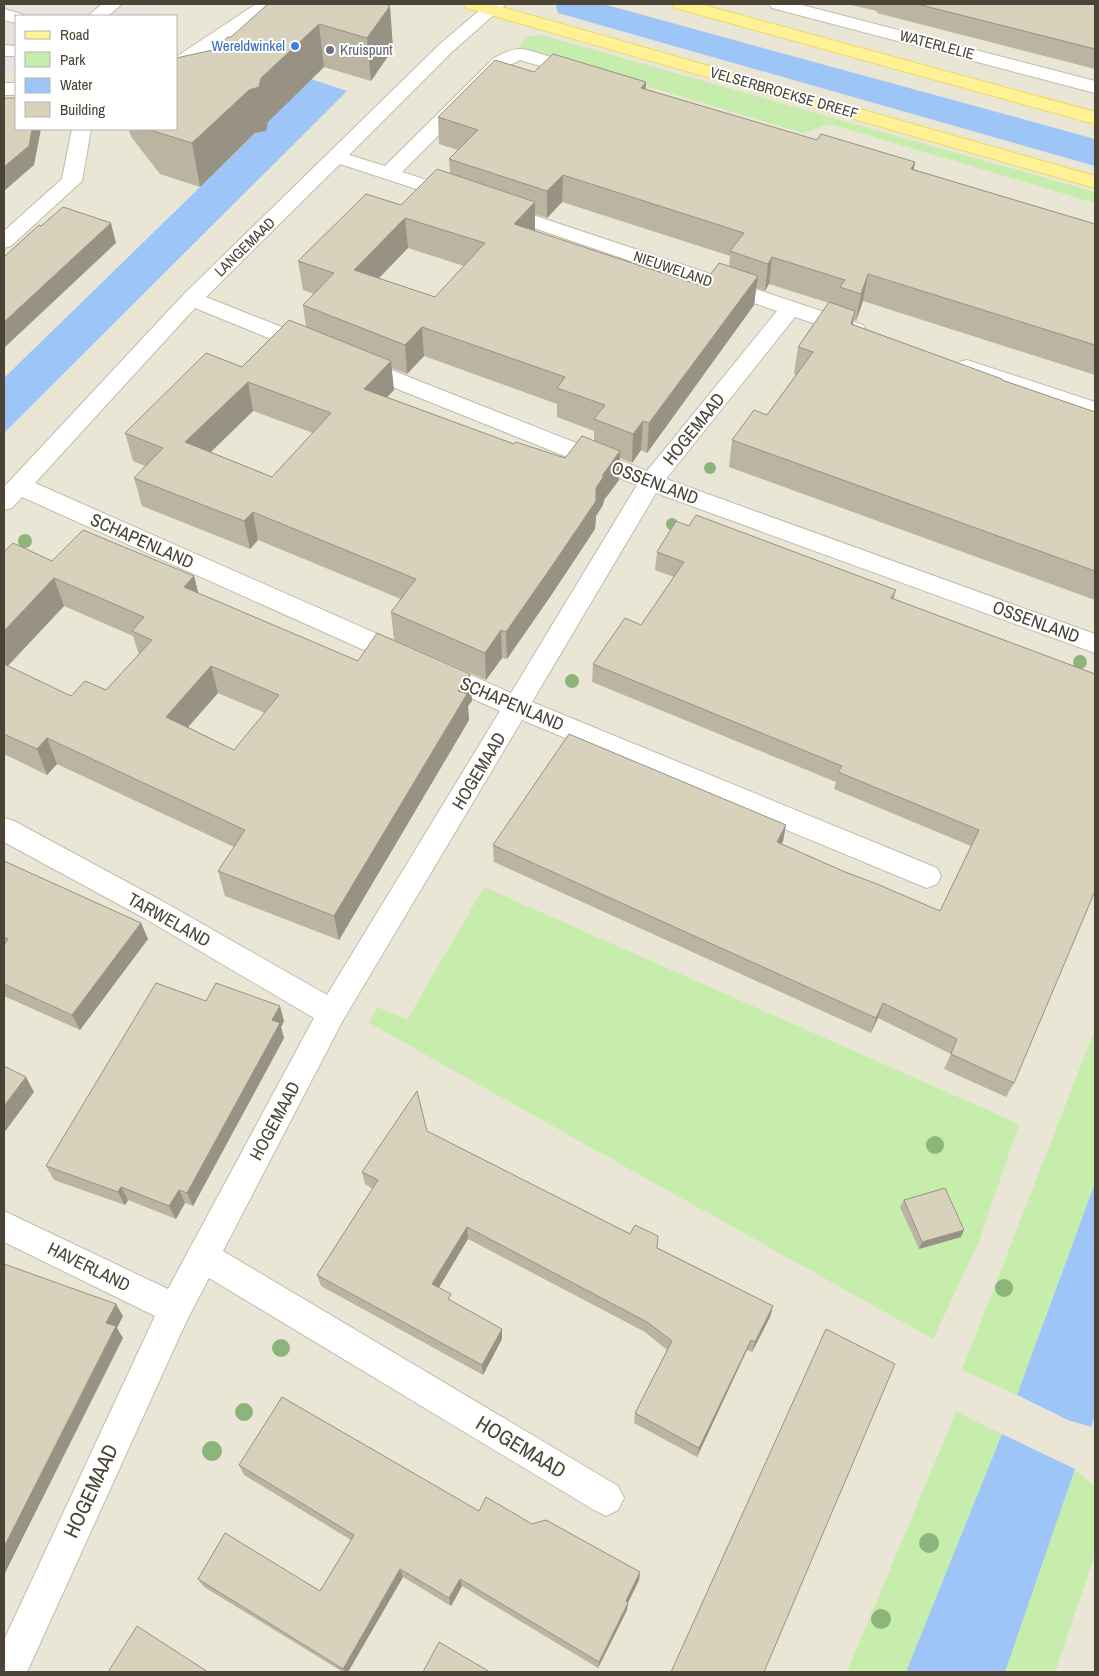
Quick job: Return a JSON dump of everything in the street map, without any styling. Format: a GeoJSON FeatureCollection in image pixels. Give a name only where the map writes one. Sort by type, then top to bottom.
{"type":"FeatureCollection","features":[{"type":"Feature","properties":{"kind":"main road","name":"VELSERBROEKSE DREEF"},"geometry":{"type":"LineString","coordinates":[[472,4],[494,6],[1095,182]]}},
{"type":"Feature","properties":{"kind":"main road"},"geometry":{"type":"LineString","coordinates":[[681,4],[1095,118]]}},
{"type":"Feature","properties":{"kind":"street"},"geometry":{"type":"LineString","coordinates":[[98,15],[113,4]]}},
{"type":"Feature","properties":{"kind":"street"},"geometry":{"type":"LineString","coordinates":[[178,65],[268,4]]}},
{"type":"Feature","properties":{"kind":"street","name":"WATERLELIE"},"geometry":{"type":"LineString","coordinates":[[778,4],[1095,87]]}},
{"type":"Feature","properties":{"kind":"street","name":"LANGEMAAD"},"geometry":{"type":"LineString","coordinates":[[11,494],[192,299],[447,47],[494,6]]}},
{"type":"Feature","properties":{"kind":"street"},"geometry":{"type":"LineString","coordinates":[[389,173],[501,62],[511,56],[521,54],[595,76]]}},
{"type":"Feature","properties":{"kind":"street"},"geometry":{"type":"LineString","coordinates":[[4,242],[72,181],[81,130]]}},
{"type":"Feature","properties":{"kind":"street","name":"NIEUWELAND"},"geometry":{"type":"LineString","coordinates":[[337,157],[476,202],[874,337]]}},
{"type":"Feature","properties":{"kind":"street","name":"OSSENLAND"},"geometry":{"type":"LineString","coordinates":[[192,299],[651,482],[1095,644]]}},
{"type":"Feature","properties":{"kind":"street","name":"HOGEMAAD"},"geometry":{"type":"LineString","coordinates":[[8,1672],[175,1309],[332,1013],[651,482],[790,309]]}},
{"type":"Feature","properties":{"kind":"street"},"geometry":{"type":"LineString","coordinates":[[947,361],[1095,410]]}},
{"type":"Feature","properties":{"kind":"street","name":"SCHAPENLAND"},"geometry":{"type":"LineString","coordinates":[[11,494],[517,707],[927,876]]}},
{"type":"Feature","properties":{"kind":"street","name":"TARWELAND"},"geometry":{"type":"LineString","coordinates":[[4,829],[154,910],[332,1013]]}},
{"type":"Feature","properties":{"kind":"street","name":"HAVERLAND"},"geometry":{"type":"LineString","coordinates":[[4,1226],[175,1309]]}},
{"type":"Feature","properties":{"kind":"street","name":"HOGEMAAD"},"geometry":{"type":"LineString","coordinates":[[204,1257],[606,1498]]}},
{"type":"Feature","properties":{"kind":"shaded area"},"geometry":{"type":"Polygon","coordinates":[[[4,4],[1095,4],[1095,1672],[4,1672],[4,4]]]}},
{"type":"Feature","properties":{"kind":"shaded area"},"geometry":{"type":"Polygon","coordinates":[[[4,4],[163,4],[148,15],[15,15],[15,71],[4,72],[4,4]]]}},
{"type":"Feature","properties":{"kind":"green space"},"geometry":{"type":"Polygon","coordinates":[[[541,35],[1095,192],[1095,203],[830,124],[803,133],[519,48],[523,41],[528,38],[541,35]]]}},
{"type":"Feature","properties":{"kind":"green space"},"geometry":{"type":"Polygon","coordinates":[[[484,887],[1019,1124],[978,1244],[933,1339],[369,1023],[377,1007],[407,1020],[484,887]]]}},
{"type":"Feature","properties":{"kind":"green space"},"geometry":{"type":"Polygon","coordinates":[[[1095,1029],[1095,1183],[1017,1395],[962,1370],[1095,1029]]]}},
{"type":"Feature","properties":{"kind":"green space"},"geometry":{"type":"Polygon","coordinates":[[[956,1412],[1002,1434],[906,1672],[847,1672],[956,1412]]]}},
{"type":"Feature","properties":{"kind":"green space"},"geometry":{"type":"Polygon","coordinates":[[[1075,1469],[1095,1487],[1095,1554],[1055,1672],[1005,1672],[1075,1469]]]}},
{"type":"Feature","properties":{"kind":"water"},"geometry":{"type":"Polygon","coordinates":[[[558,4],[603,4],[1095,139],[1095,166],[558,13],[556,7],[558,4]]]}},
{"type":"Feature","properties":{"kind":"water"},"geometry":{"type":"Polygon","coordinates":[[[311,79],[347,91],[4,433],[4,378],[311,79]]]}},
{"type":"Feature","properties":{"kind":"water"},"geometry":{"type":"Polygon","coordinates":[[[1095,1183],[1095,1415],[1091,1427],[1068,1420],[1017,1395],[1095,1183]]]}},
{"type":"Feature","properties":{"kind":"water"},"geometry":{"type":"Polygon","coordinates":[[[1002,1434],[1075,1469],[1005,1672],[906,1672],[1002,1434]]]}},
{"type":"Feature","properties":{"kind":"building"},"geometry":{"type":"Polygon","coordinates":[[[268,4],[385,4],[390,6],[367,38],[319,24],[261,78],[259,87],[249,90],[192,143],[150,130],[178,130],[178,58],[213,50],[228,37],[231,37],[268,4]]]}},
{"type":"Feature","properties":{"kind":"building"},"geometry":{"type":"Polygon","coordinates":[[[917,4],[1095,4],[1095,49],[917,4]]]}},
{"type":"Feature","properties":{"kind":"building"},"geometry":{"type":"Polygon","coordinates":[[[553,54],[646,82],[641,88],[817,140],[821,134],[915,162],[911,169],[1095,224],[1095,345],[868,274],[861,294],[840,287],[845,280],[772,257],[768,264],[730,251],[744,233],[563,175],[547,191],[449,159],[478,130],[438,117],[495,60],[534,72],[553,54]]]}},
{"type":"Feature","properties":{"kind":"building"},"geometry":{"type":"Polygon","coordinates":[[[4,98],[15,98],[15,130],[32,130],[29,146],[4,167],[4,98]]]}},
{"type":"Feature","properties":{"kind":"building"},"geometry":{"type":"Polygon","coordinates":[[[437,169],[535,202],[514,224],[702,286],[719,263],[758,276],[649,423],[643,421],[633,434],[594,419],[605,405],[557,388],[565,377],[422,327],[405,345],[303,305],[334,273],[298,261],[366,194],[401,205],[437,169]],[[405,218],[354,270],[435,297],[485,243],[405,218]]]}},
{"type":"Feature","properties":{"kind":"building"},"geometry":{"type":"Polygon","coordinates":[[[63,207],[111,223],[4,322],[4,257],[39,225],[41,226],[63,207]]]}},
{"type":"Feature","properties":{"kind":"building"},"geometry":{"type":"Polygon","coordinates":[[[829,302],[855,311],[851,324],[1095,412],[1095,571],[732,440],[754,410],[767,415],[813,352],[798,347],[829,302]]]}},
{"type":"Feature","properties":{"kind":"building"},"geometry":{"type":"Polygon","coordinates":[[[289,320],[391,361],[364,389],[514,444],[516,442],[565,458],[582,436],[620,451],[596,488],[596,501],[506,632],[501,630],[485,653],[391,612],[416,579],[253,512],[244,521],[134,478],[163,448],[125,433],[206,353],[242,367],[289,320]],[[248,382],[185,442],[272,477],[331,413],[248,382]]]}},
{"type":"Feature","properties":{"kind":"building"},"geometry":{"type":"Polygon","coordinates":[[[696,515],[896,590],[891,598],[1095,674],[1095,891],[1014,1083],[951,1054],[957,1039],[883,1003],[876,1018],[493,845],[569,734],[786,825],[777,842],[940,911],[979,830],[838,772],[842,766],[593,664],[625,618],[641,625],[684,562],[657,552],[676,521],[689,526],[696,515]]]}},
{"type":"Feature","properties":{"kind":"building"},"geometry":{"type":"Polygon","coordinates":[[[83,530],[194,576],[184,587],[358,661],[377,633],[470,674],[458,691],[467,694],[334,916],[218,871],[245,830],[47,738],[37,749],[4,734],[4,664],[71,696],[85,681],[106,690],[152,640],[132,631],[144,617],[54,578],[4,631],[4,552],[13,543],[52,561],[83,530]],[[211,666],[166,717],[234,750],[279,695],[211,666]]]}},
{"type":"Feature","properties":{"kind":"building"},"geometry":{"type":"Polygon","coordinates":[[[4,861],[141,923],[72,1015],[4,984],[4,945],[8,939],[4,937],[4,861]]]}},
{"type":"Feature","properties":{"kind":"building"},"geometry":{"type":"Polygon","coordinates":[[[156,983],[206,1001],[216,983],[280,1006],[272,1020],[280,1023],[187,1193],[179,1190],[169,1206],[121,1187],[118,1192],[46,1166],[156,983]]]}},
{"type":"Feature","properties":{"kind":"building"},"geometry":{"type":"Polygon","coordinates":[[[4,1066],[26,1077],[4,1106],[4,1066]]]}},
{"type":"Feature","properties":{"kind":"building"},"geometry":{"type":"Polygon","coordinates":[[[417,1091],[427,1131],[630,1234],[635,1225],[658,1236],[657,1248],[773,1306],[755,1342],[751,1340],[699,1448],[635,1413],[672,1341],[647,1322],[467,1227],[432,1284],[451,1294],[448,1299],[502,1329],[482,1365],[317,1275],[378,1180],[362,1172],[417,1091]]]}},
{"type":"Feature","properties":{"kind":"building"},"geometry":{"type":"Polygon","coordinates":[[[945,1188],[964,1230],[922,1242],[904,1200],[945,1188]]]}},
{"type":"Feature","properties":{"kind":"building"},"geometry":{"type":"Polygon","coordinates":[[[4,1264],[116,1304],[106,1323],[116,1326],[4,1547],[4,1264]]]}},
{"type":"Feature","properties":{"kind":"building"},"geometry":{"type":"Polygon","coordinates":[[[826,1329],[895,1364],[764,1672],[671,1672],[826,1329]]]}},
{"type":"Feature","properties":{"kind":"building"},"geometry":{"type":"Polygon","coordinates":[[[282,1397],[479,1511],[486,1497],[532,1524],[546,1520],[640,1572],[626,1601],[628,1603],[599,1662],[460,1579],[449,1598],[400,1569],[343,1669],[198,1579],[225,1533],[320,1591],[354,1535],[239,1465],[282,1397]]]}},
{"type":"Feature","properties":{"kind":"building"},"geometry":{"type":"Polygon","coordinates":[[[137,1626],[208,1672],[108,1672],[137,1626]]]}},
{"type":"Feature","properties":{"kind":"building"},"geometry":{"type":"Polygon","coordinates":[[[439,1642],[490,1672],[423,1672],[439,1642]]]}},
{"type":"Feature","properties":{"kind":"place","name":"Wereldwinkel"},"geometry":{"type":"Point","coordinates":[295,46]}},
{"type":"Feature","properties":{"kind":"place","name":"Kruispunt"},"geometry":{"type":"Point","coordinates":[330,50]}}]}
